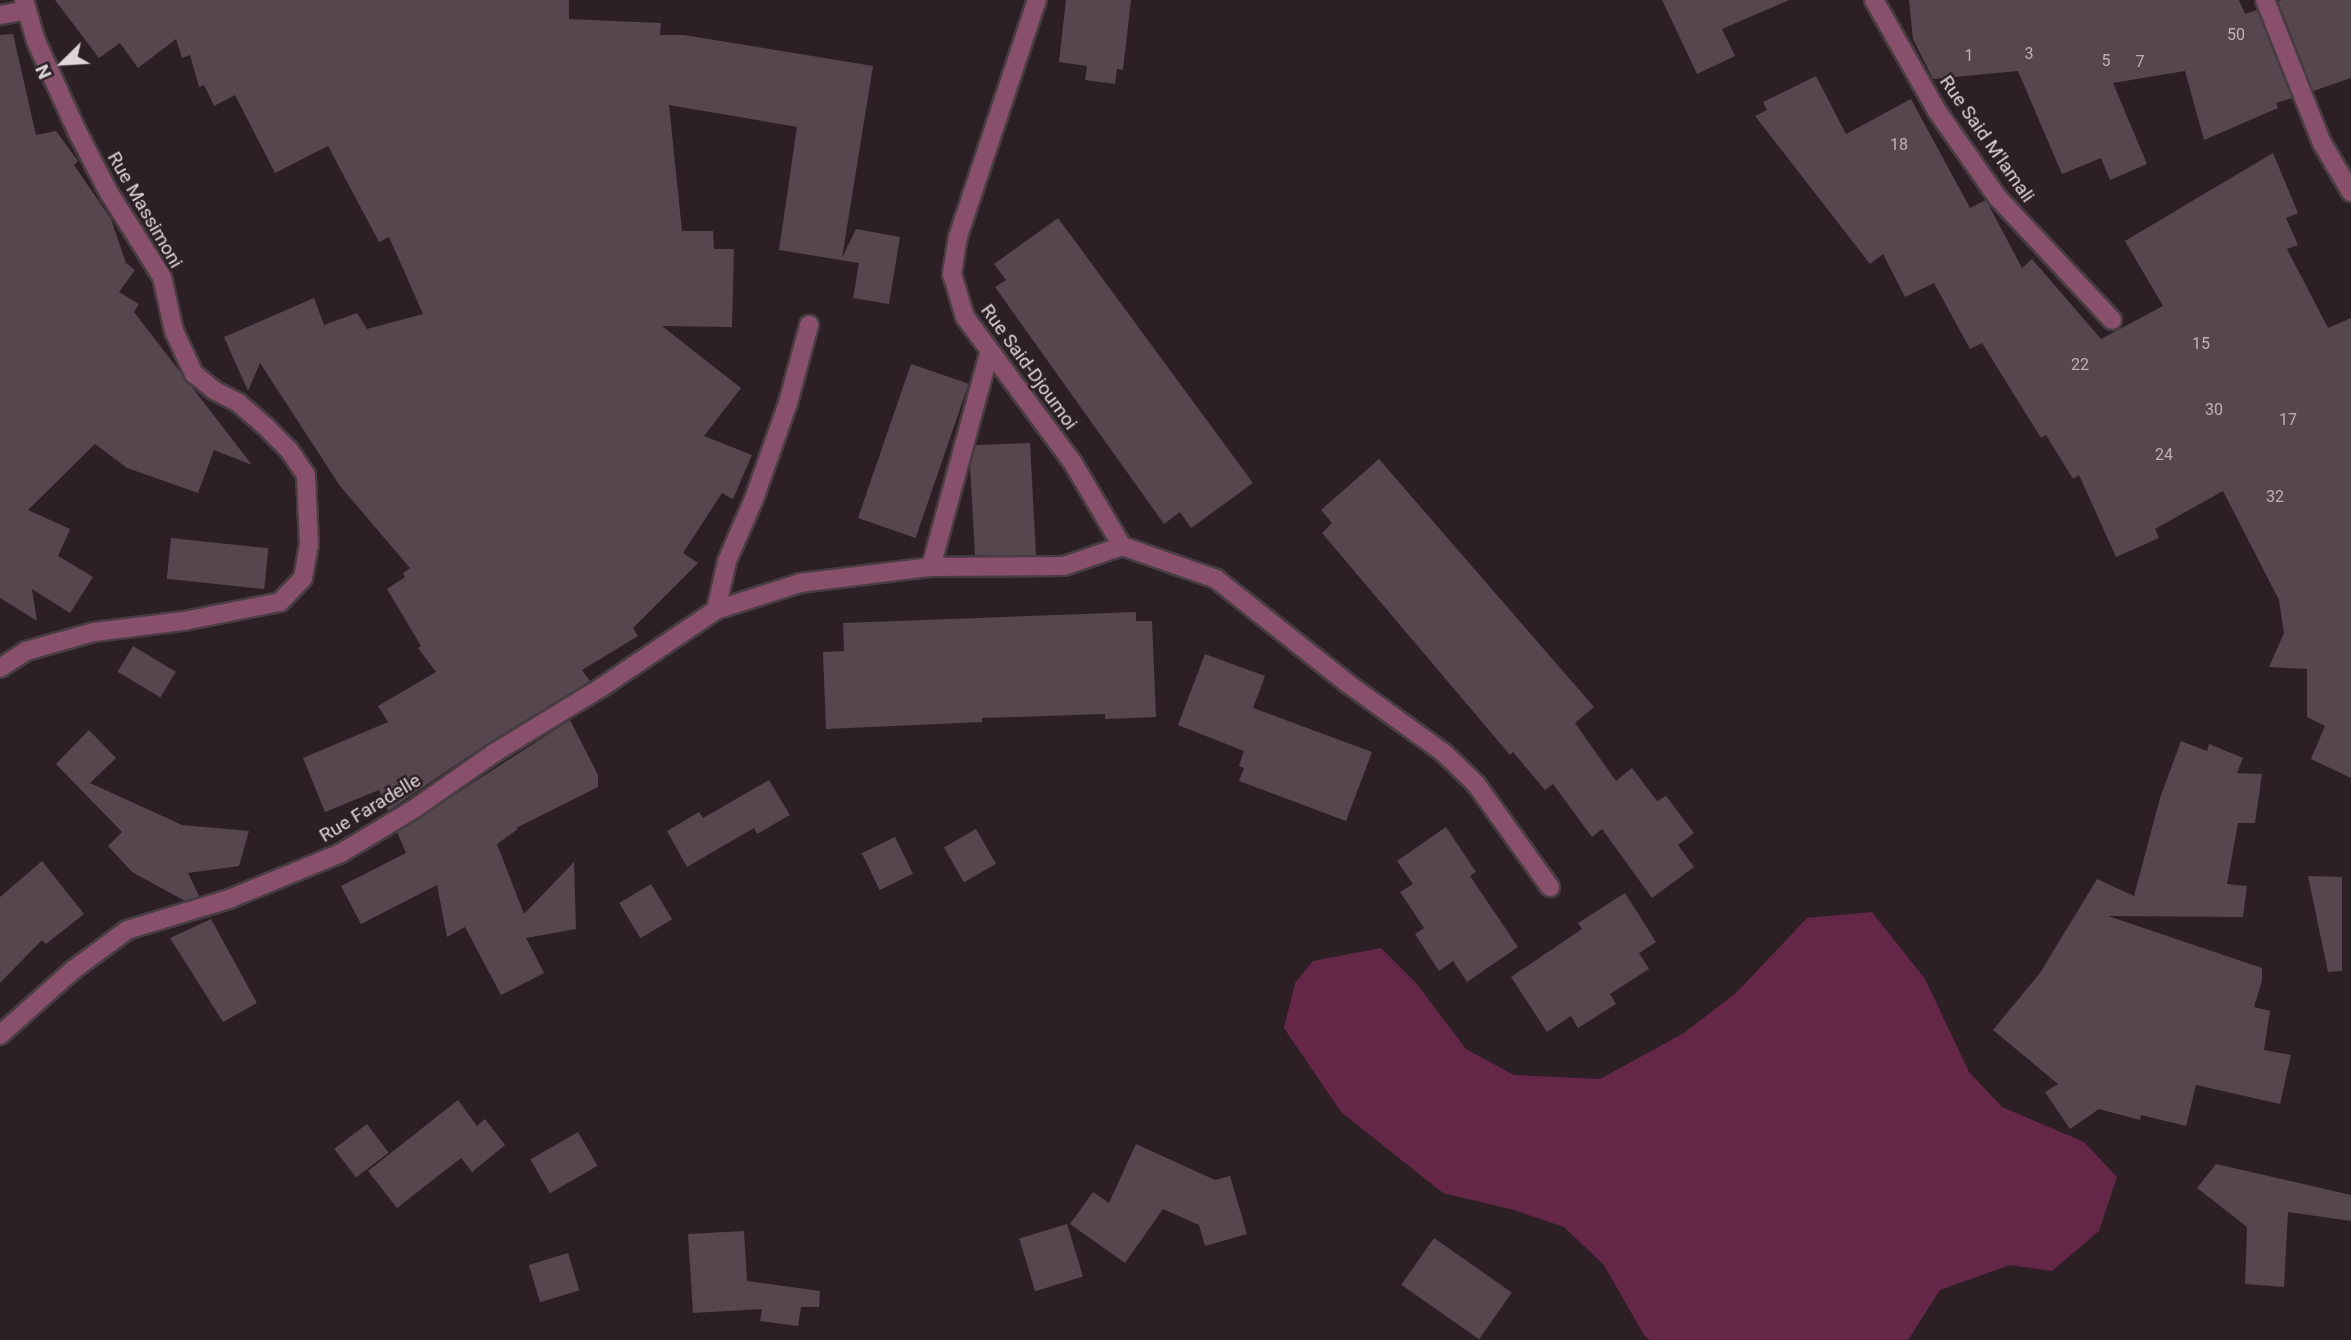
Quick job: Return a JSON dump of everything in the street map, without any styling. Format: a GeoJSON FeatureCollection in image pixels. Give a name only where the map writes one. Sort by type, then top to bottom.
{"type":"FeatureCollection","features":[{"type":"Feature","properties":{"kind":"street","name":"Rue Said-Djoumoi"},"geometry":{"type":"LineString","coordinates":[[1037,0],[958,237],[952,274],[965,317],[1073,463],[1122,546]]}},
{"type":"Feature","properties":{"kind":"street","name":"Rue Said M'lamali"},"geometry":{"type":"LineString","coordinates":[[1874,0],[1937,111],[1998,198],[2112,320]]}},
{"type":"Feature","properties":{"kind":"street"},"geometry":{"type":"LineString","coordinates":[[2265,0],[2322,143],[2351,192]]}},
{"type":"Feature","properties":{"kind":"street"},"geometry":{"type":"LineString","coordinates":[[0,15],[26,5]]}},
{"type":"Feature","properties":{"kind":"street","name":"Rue Massimoni"},"geometry":{"type":"LineString","coordinates":[[0,668],[26,651],[94,632],[184,621],[281,602],[303,578],[309,545],[306,475],[289,450],[265,426],[239,404],[214,390],[194,374],[174,331],[162,277],[109,193],[77,131],[36,41],[26,5]]}},
{"type":"Feature","properties":{"kind":"street"},"geometry":{"type":"LineString","coordinates":[[716,610],[727,561],[754,499],[788,403],[809,325]]}},
{"type":"Feature","properties":{"kind":"street"},"geometry":{"type":"LineString","coordinates":[[931,566],[989,352]]}},
{"type":"Feature","properties":{"kind":"street"},"geometry":{"type":"LineString","coordinates":[[716,610],[800,583],[931,566],[1064,566],[1122,546],[1216,579],[1347,684],[1444,753],[1476,784],[1550,887]]}},
{"type":"Feature","properties":{"kind":"street","name":"Rue Faradelle"},"geometry":{"type":"LineString","coordinates":[[0,1035],[73,970],[127,930],[229,899],[341,853],[414,809],[494,753],[602,687],[716,610]]}},
{"type":"Feature","properties":{"kind":"shaded area"},"geometry":{"type":"Polygon","coordinates":[[[1872,912],[1925,979],[1969,1072],[2002,1107],[2084,1142],[2117,1177],[2099,1231],[2052,1271],[2010,1265],[1940,1290],[1908,1340],[1650,1340],[1644,1335],[1604,1265],[1564,1227],[1514,1210],[1443,1193],[1341,1112],[1284,1028],[1295,983],[1313,961],[1381,948],[1416,983],[1466,1049],[1514,1075],[1600,1079],[1684,1033],[1736,993],[1807,918],[1872,912]]]}},
{"type":"Feature","properties":{"kind":"building"},"geometry":{"type":"Polygon","coordinates":[[[55,0],[569,0],[569,19],[661,23],[660,35],[684,35],[873,66],[842,258],[856,229],[900,237],[889,304],[853,298],[859,263],[779,250],[797,127],[669,105],[682,231],[713,231],[714,249],[734,249],[732,327],[662,326],[741,388],[704,436],[752,455],[733,499],[722,493],[683,553],[698,563],[633,628],[638,636],[582,670],[590,681],[488,743],[388,811],[379,790],[325,812],[303,758],[388,722],[378,706],[436,672],[418,648],[421,646],[387,589],[405,577],[403,573],[410,568],[340,486],[260,363],[248,391],[224,337],[314,298],[324,325],[357,313],[367,329],[423,314],[389,237],[379,242],[328,146],[275,173],[235,95],[214,106],[204,85],[199,87],[190,55],[182,58],[176,39],[138,68],[120,43],[99,58],[55,0]]]}},
{"type":"Feature","properties":{"kind":"building"},"geometry":{"type":"Polygon","coordinates":[[[1066,0],[1131,0],[1123,70],[1117,69],[1115,84],[1085,80],[1087,66],[1059,62],[1066,0]]]}},
{"type":"Feature","properties":{"kind":"building"},"geometry":{"type":"Polygon","coordinates":[[[1662,0],[1789,0],[1722,29],[1735,56],[1697,74],[1662,0]]]}},
{"type":"Feature","properties":{"kind":"building"},"geometry":{"type":"Polygon","coordinates":[[[1909,0],[2239,0],[2245,14],[2257,10],[2292,98],[2276,103],[2278,108],[2204,140],[2185,71],[2113,83],[2147,164],[2110,180],[2101,158],[2062,174],[2018,71],[1933,79],[1913,39],[1909,0]]]}},
{"type":"Feature","properties":{"kind":"building"},"geometry":{"type":"Polygon","coordinates":[[[2351,0],[2351,78],[2313,91],[2278,1],[2351,0]]]}},
{"type":"Feature","properties":{"kind":"building"},"geometry":{"type":"Polygon","coordinates":[[[13,34],[36,135],[56,131],[78,161],[74,165],[111,219],[126,263],[135,270],[119,292],[139,304],[134,312],[252,465],[214,450],[198,493],[127,468],[95,444],[28,510],[70,529],[58,556],[93,577],[70,613],[32,589],[37,621],[0,598],[0,35],[13,34]]]}},
{"type":"Feature","properties":{"kind":"building"},"geometry":{"type":"Polygon","coordinates":[[[1816,76],[1846,134],[1911,99],[1970,208],[1986,200],[2022,268],[2032,259],[2101,339],[2163,306],[2125,241],[2273,153],[2298,213],[2286,218],[2298,245],[2287,249],[2328,328],[2351,318],[2351,778],[2311,759],[2325,726],[2307,717],[2307,669],[2269,667],[2284,633],[2279,600],[2223,491],[2155,529],[2159,538],[2116,557],[2079,475],[2073,479],[2046,435],[2041,438],[1982,343],[1970,349],[1934,283],[1905,297],[1883,254],[1870,264],[1755,116],[1767,110],[1763,102],[1816,76]]]}},
{"type":"Feature","properties":{"kind":"building"},"geometry":{"type":"Polygon","coordinates":[[[1058,218],[1253,483],[1191,528],[1180,512],[1164,524],[995,287],[1006,280],[994,264],[1058,218]]]}},
{"type":"Feature","properties":{"kind":"building"},"geometry":{"type":"Polygon","coordinates":[[[911,364],[969,384],[916,538],[858,518],[911,364]]]}},
{"type":"Feature","properties":{"kind":"building"},"geometry":{"type":"Polygon","coordinates":[[[1030,443],[1036,555],[975,555],[970,466],[976,445],[1030,443]]]}},
{"type":"Feature","properties":{"kind":"building"},"geometry":{"type":"Polygon","coordinates":[[[1379,459],[1594,707],[1575,723],[1616,781],[1632,768],[1657,801],[1666,796],[1694,833],[1678,845],[1694,867],[1652,898],[1602,829],[1592,837],[1553,784],[1545,790],[1513,752],[1510,755],[1322,533],[1332,523],[1321,510],[1379,459]]]}},
{"type":"Feature","properties":{"kind":"building"},"geometry":{"type":"Polygon","coordinates":[[[171,538],[268,548],[264,589],[167,579],[171,538]]]}},
{"type":"Feature","properties":{"kind":"building"},"geometry":{"type":"Polygon","coordinates":[[[1136,612],[1136,621],[1152,621],[1156,717],[1105,719],[1105,714],[982,718],[982,722],[826,729],[823,652],[844,651],[843,623],[1136,612]]]}},
{"type":"Feature","properties":{"kind":"building"},"geometry":{"type":"Polygon","coordinates":[[[133,646],[176,672],[160,697],[118,672],[133,646]]]}},
{"type":"Feature","properties":{"kind":"building"},"geometry":{"type":"Polygon","coordinates":[[[1205,654],[1265,676],[1253,708],[1372,752],[1346,821],[1239,781],[1244,768],[1239,766],[1244,751],[1178,725],[1205,654]]]}},
{"type":"Feature","properties":{"kind":"building"},"geometry":{"type":"Polygon","coordinates":[[[570,720],[598,775],[598,787],[516,828],[518,829],[497,844],[524,914],[574,862],[576,929],[526,938],[544,973],[501,995],[465,927],[447,937],[437,885],[361,924],[341,886],[406,853],[397,832],[570,720]]]}},
{"type":"Feature","properties":{"kind":"building"},"geometry":{"type":"Polygon","coordinates":[[[89,730],[116,758],[90,783],[182,825],[249,831],[239,866],[188,873],[199,896],[185,901],[132,872],[108,846],[122,832],[56,764],[89,730]]]}},
{"type":"Feature","properties":{"kind":"building"},"geometry":{"type":"Polygon","coordinates":[[[2181,741],[2207,751],[2209,744],[2243,758],[2237,773],[2262,774],[2255,823],[2238,823],[2227,884],[2247,886],[2243,917],[2108,916],[2262,968],[2262,981],[2254,1007],[2270,1011],[2264,1050],[2291,1055],[2280,1104],[2196,1085],[2186,1126],[2141,1115],[2140,1120],[2099,1109],[2070,1129],[2045,1092],[2058,1084],[1993,1030],[2040,973],[2097,879],[2134,896],[2160,798],[2181,741]]]}},
{"type":"Feature","properties":{"kind":"building"},"geometry":{"type":"Polygon","coordinates":[[[769,780],[790,815],[757,834],[754,828],[687,867],[667,831],[699,812],[703,818],[769,780]]]}},
{"type":"Feature","properties":{"kind":"building"},"geometry":{"type":"Polygon","coordinates":[[[1446,827],[1476,872],[1470,876],[1518,947],[1467,982],[1453,961],[1439,971],[1415,934],[1424,928],[1400,892],[1413,884],[1397,861],[1446,827]]]}},
{"type":"Feature","properties":{"kind":"building"},"geometry":{"type":"Polygon","coordinates":[[[976,829],[996,864],[964,882],[944,848],[976,829]]]}},
{"type":"Feature","properties":{"kind":"building"},"geometry":{"type":"Polygon","coordinates":[[[895,837],[913,874],[880,890],[862,853],[895,837]]]}},
{"type":"Feature","properties":{"kind":"building"},"geometry":{"type":"Polygon","coordinates":[[[42,861],[84,914],[46,944],[42,940],[0,983],[0,897],[42,861]]]}},
{"type":"Feature","properties":{"kind":"building"},"geometry":{"type":"Polygon","coordinates":[[[2308,876],[2342,877],[2342,971],[2328,972],[2308,876]]]}},
{"type":"Feature","properties":{"kind":"building"},"geometry":{"type":"Polygon","coordinates":[[[651,884],[672,919],[640,938],[619,903],[651,884]]]}},
{"type":"Feature","properties":{"kind":"building"},"geometry":{"type":"Polygon","coordinates":[[[1625,893],[1656,942],[1639,953],[1649,969],[1610,994],[1616,1004],[1578,1028],[1571,1016],[1547,1032],[1511,977],[1582,929],[1578,923],[1625,893]]]}},
{"type":"Feature","properties":{"kind":"building"},"geometry":{"type":"Polygon","coordinates":[[[211,919],[257,1003],[223,1022],[170,938],[211,919]]]}},
{"type":"Feature","properties":{"kind":"building"},"geometry":{"type":"Polygon","coordinates":[[[458,1100],[477,1126],[485,1119],[505,1145],[472,1172],[461,1158],[397,1208],[368,1171],[458,1100]]]}},
{"type":"Feature","properties":{"kind":"building"},"geometry":{"type":"Polygon","coordinates":[[[367,1124],[389,1153],[356,1177],[334,1149],[367,1124]]]}},
{"type":"Feature","properties":{"kind":"building"},"geometry":{"type":"Polygon","coordinates":[[[578,1132],[598,1166],[550,1193],[530,1160],[578,1132]]]}},
{"type":"Feature","properties":{"kind":"building"},"geometry":{"type":"Polygon","coordinates":[[[1136,1144],[1215,1180],[1230,1176],[1247,1234],[1205,1246],[1199,1225],[1163,1209],[1125,1263],[1070,1224],[1093,1192],[1109,1203],[1136,1144]]]}},
{"type":"Feature","properties":{"kind":"building"},"geometry":{"type":"Polygon","coordinates":[[[2216,1164],[2351,1195],[2351,1221],[2288,1212],[2284,1287],[2245,1284],[2247,1227],[2197,1188],[2216,1164]]]}},
{"type":"Feature","properties":{"kind":"building"},"geometry":{"type":"Polygon","coordinates":[[[1067,1224],[1083,1277],[1035,1291],[1019,1239],[1067,1224]]]}},
{"type":"Feature","properties":{"kind":"building"},"geometry":{"type":"Polygon","coordinates":[[[744,1231],[747,1281],[820,1291],[819,1307],[801,1307],[798,1326],[760,1321],[762,1309],[693,1313],[688,1234],[744,1231]]]}},
{"type":"Feature","properties":{"kind":"building"},"geometry":{"type":"Polygon","coordinates":[[[1434,1238],[1512,1292],[1479,1339],[1401,1285],[1434,1238]]]}},
{"type":"Feature","properties":{"kind":"building"},"geometry":{"type":"Polygon","coordinates":[[[568,1253],[579,1290],[540,1302],[529,1265],[568,1253]]]}}]}
